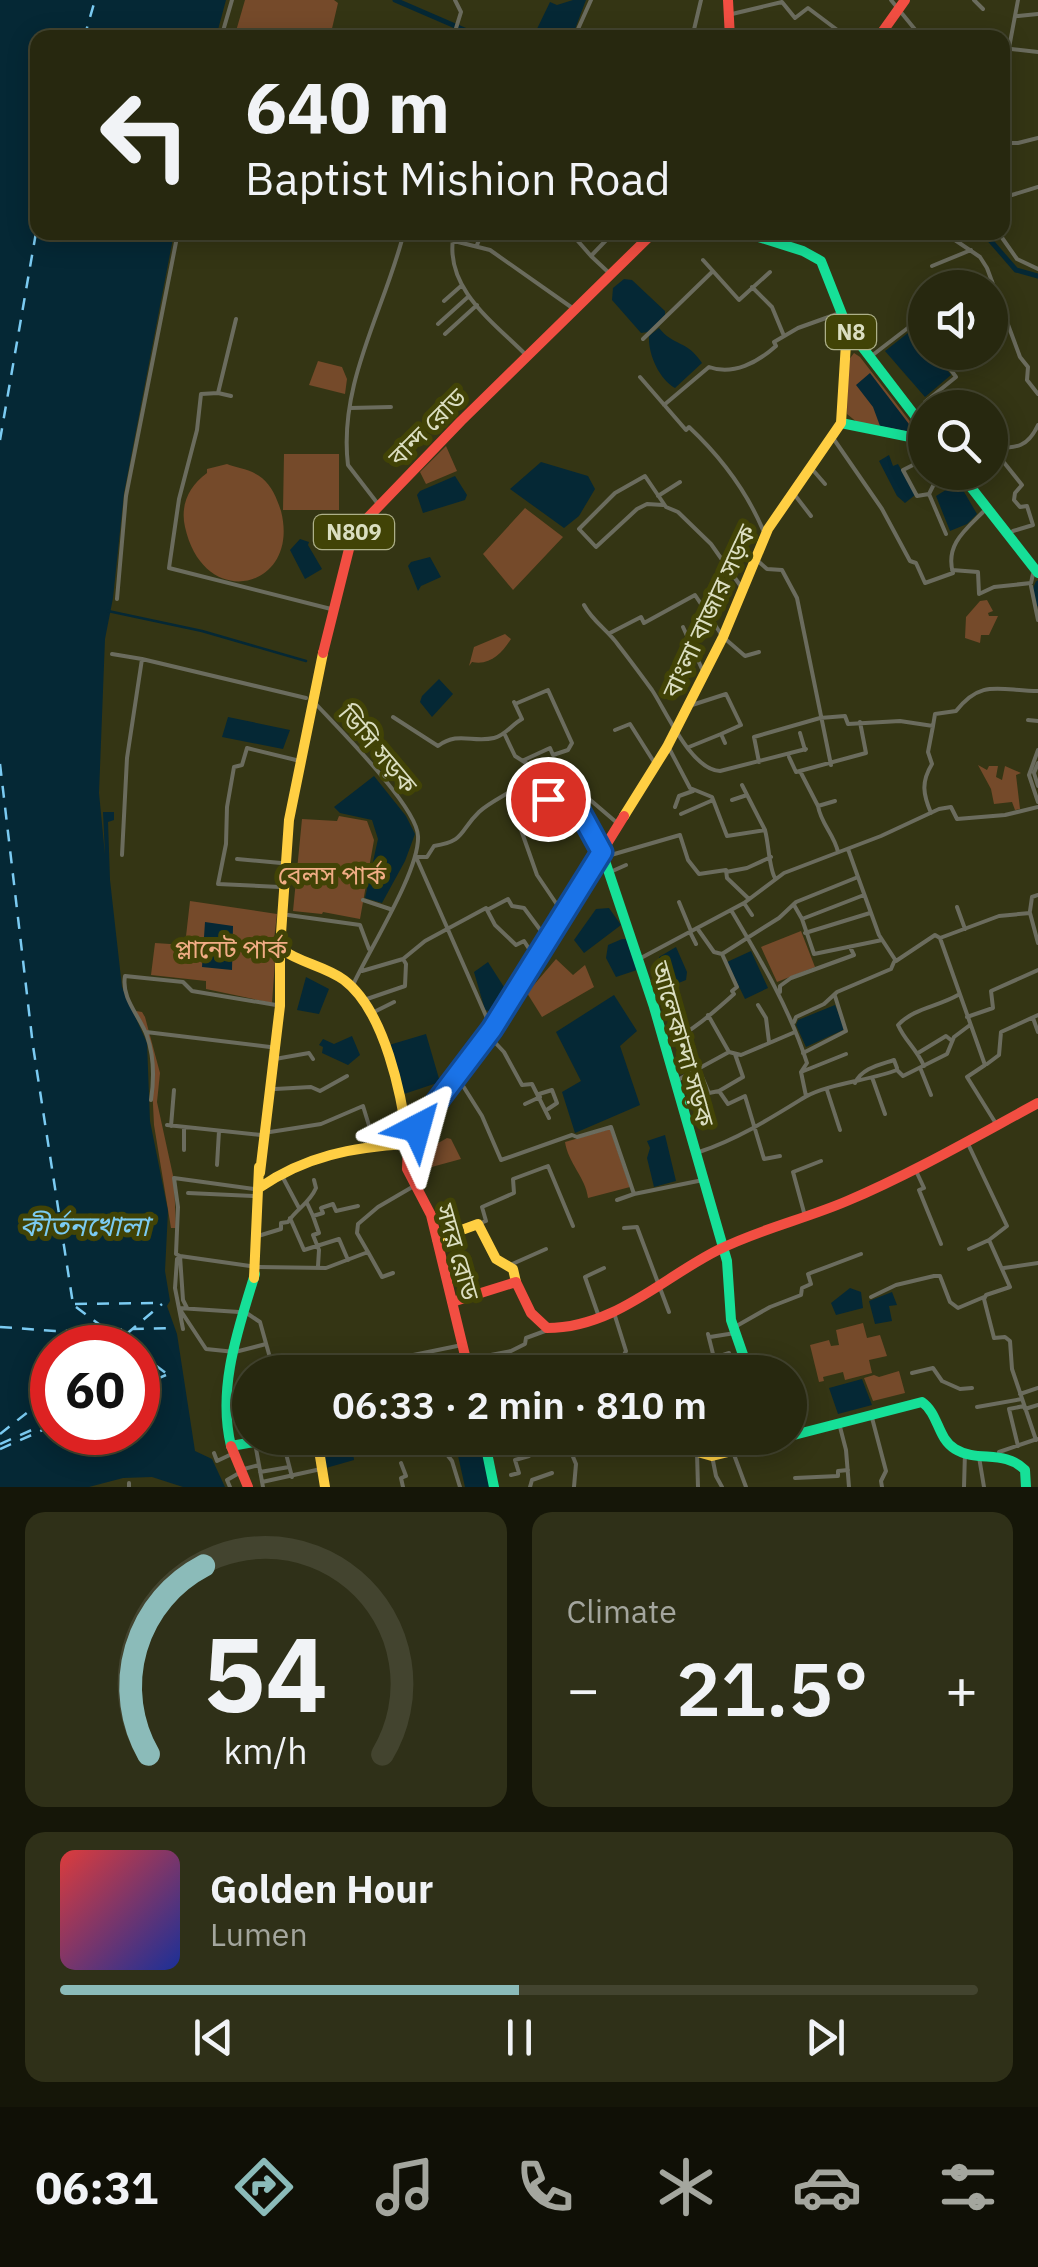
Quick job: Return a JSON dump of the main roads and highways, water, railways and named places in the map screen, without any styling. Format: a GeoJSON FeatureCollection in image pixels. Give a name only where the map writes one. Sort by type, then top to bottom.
{"type":"FeatureCollection","features":[{"type":"Feature","properties":{"kind":"main road"},"geometry":{"type":"LineString","coordinates":[[728,0],[730,30]]}},
{"type":"Feature","properties":{"kind":"main road"},"geometry":{"type":"LineString","coordinates":[[883,30],[898,3]]}},
{"type":"Feature","properties":{"kind":"main road","name":"বান্দ রোড"},"geometry":{"type":"LineString","coordinates":[[486,395],[642,240]]}},
{"type":"Feature","properties":{"kind":"main road","name":"N8"},"geometry":{"type":"LineString","coordinates":[[788,240],[821,261],[847,327],[908,407]]}},
{"type":"Feature","properties":{"kind":"main road","name":"বান্দ রোড"},"geometry":{"type":"LineString","coordinates":[[255,1270],[258,1192],[271,1175],[264,1134],[274,1053],[286,814],[354,533],[377,503],[608,272]]}},
{"type":"Feature","properties":{"kind":"main road","name":"বাংলা বাজার সড়ক"},"geometry":{"type":"LineString","coordinates":[[412,1145],[417,1128],[490,1032],[657,766],[723,637],[765,534],[841,423],[847,327]]}},
{"type":"Feature","properties":{"kind":"main road"},"geometry":{"type":"LineString","coordinates":[[841,423],[908,437]]}},
{"type":"Feature","properties":{"kind":"main road"},"geometry":{"type":"LineString","coordinates":[[973,490],[1037,571]]}},
{"type":"Feature","properties":{"kind":"main road","name":"বান্দ রোড"},"geometry":{"type":"LineString","coordinates":[[280,948],[290,820],[311,699]]}},
{"type":"Feature","properties":{"kind":"main road","name":"আলেকান্দা সড়ক"},"geometry":{"type":"LineString","coordinates":[[603,855],[729,1268],[734,1331],[743,1355]]}},
{"type":"Feature","properties":{"kind":"main road"},"geometry":{"type":"LineString","coordinates":[[280,948],[355,991],[372,1013],[412,1145]]}},
{"type":"Feature","properties":{"kind":"main road"},"geometry":{"type":"LineString","coordinates":[[280,963],[302,966],[355,991],[373,1026],[412,1145]]}},
{"type":"Feature","properties":{"kind":"main road","name":"বান্দ রোড"},"geometry":{"type":"LineString","coordinates":[[274,1053],[280,963]]}},
{"type":"Feature","properties":{"kind":"main road"},"geometry":{"type":"LineString","coordinates":[[436,1239],[478,1224],[496,1259],[510,1265],[531,1313],[550,1329],[579,1326],[635,1302],[722,1248],[842,1206],[916,1173],[1038,1106]]}},
{"type":"Feature","properties":{"kind":"main road"},"geometry":{"type":"LineString","coordinates":[[842,1206],[968,1144]]}},
{"type":"Feature","properties":{"kind":"main road"},"geometry":{"type":"LineString","coordinates":[[271,1175],[322,1154],[375,1145],[412,1145]]}},
{"type":"Feature","properties":{"kind":"main road","name":"সদর রোড"},"geometry":{"type":"LineString","coordinates":[[412,1145],[407,1169],[432,1215],[464,1355]]}},
{"type":"Feature","properties":{"kind":"main road","name":"বান্দ রোড"},"geometry":{"type":"LineString","coordinates":[[235,1355],[255,1270],[258,1192]]}},
{"type":"Feature","properties":{"kind":"main road"},"geometry":{"type":"LineString","coordinates":[[452,1302],[516,1282]]}},
{"type":"Feature","properties":{"kind":"main road","name":"বান্দ রোড"},"geometry":{"type":"LineString","coordinates":[[232,1368],[226,1391],[232,1421]]}},
{"type":"Feature","properties":{"kind":"main road"},"geometry":{"type":"LineString","coordinates":[[807,1431],[922,1402],[936,1414],[946,1441],[953,1448],[995,1454],[1020,1464],[1025,1470],[1026,1487]]}},
{"type":"Feature","properties":{"kind":"main road","name":"বান্দ রোড"},"geometry":{"type":"LineString","coordinates":[[237,1455],[251,1487]]}},
{"type":"Feature","properties":{"kind":"main road"},"geometry":{"type":"LineString","coordinates":[[320,1455],[325,1487]]}},
{"type":"Feature","properties":{"kind":"main road"},"geometry":{"type":"LineString","coordinates":[[487,1455],[494,1487]]}},
{"type":"Feature","properties":{"kind":"water","name":"কীর্তনখোলা"},"geometry":{"type":"Polygon","coordinates":[[[0,0],[226,0],[218,30],[30,30],[30,240],[173,240],[124,493],[105,639],[99,793],[105,855],[103,812],[114,812],[114,820],[108,822],[110,880],[122,987],[147,1043],[150,1121],[168,1211],[167,1306],[177,1334],[195,1451],[212,1459],[225,1487],[183,1487],[152,1477],[123,1478],[89,1487],[0,1487],[0,0]]]}},
{"type":"Feature","properties":{"kind":"water"},"geometry":{"type":"Polygon","coordinates":[[[586,0],[575,30],[536,30],[550,2],[557,5],[586,0]]]}},
{"type":"Feature","properties":{"kind":"water"},"geometry":{"type":"Polygon","coordinates":[[[624,279],[632,280],[665,311],[648,332],[641,333],[612,300],[613,288],[624,279]]]}},
{"type":"Feature","properties":{"kind":"water"},"geometry":{"type":"Polygon","coordinates":[[[659,328],[691,350],[702,363],[675,388],[659,372],[650,350],[649,336],[659,328]]]}},
{"type":"Feature","properties":{"kind":"water"},"geometry":{"type":"Polygon","coordinates":[[[908,333],[908,370],[947,370],[951,375],[933,390],[919,390],[885,351],[908,333]]]}},
{"type":"Feature","properties":{"kind":"water"},"geometry":{"type":"Polygon","coordinates":[[[870,373],[908,423],[908,431],[880,426],[873,407],[856,385],[870,373]]]}},
{"type":"Feature","properties":{"kind":"water"},"geometry":{"type":"Polygon","coordinates":[[[889,455],[893,466],[898,464],[908,482],[908,490],[915,495],[905,503],[897,496],[879,461],[889,455]]]}},
{"type":"Feature","properties":{"kind":"water"},"geometry":{"type":"Polygon","coordinates":[[[541,462],[588,476],[595,489],[579,516],[564,528],[510,489],[541,462]]]}},
{"type":"Feature","properties":{"kind":"water"},"geometry":{"type":"Polygon","coordinates":[[[455,476],[467,495],[465,500],[423,513],[417,495],[420,491],[455,476]]]}},
{"type":"Feature","properties":{"kind":"water"},"geometry":{"type":"Polygon","coordinates":[[[946,490],[963,490],[977,514],[967,524],[950,531],[936,496],[946,490]]]}},
{"type":"Feature","properties":{"kind":"water"},"geometry":{"type":"Polygon","coordinates":[[[300,539],[309,542],[322,569],[305,579],[290,550],[300,539]]]}},
{"type":"Feature","properties":{"kind":"water"},"geometry":{"type":"Polygon","coordinates":[[[430,557],[441,577],[418,591],[408,566],[430,557]]]}},
{"type":"Feature","properties":{"kind":"water"},"geometry":{"type":"Polygon","coordinates":[[[439,679],[453,694],[432,717],[420,702],[439,679]]]}},
{"type":"Feature","properties":{"kind":"water"},"geometry":{"type":"Polygon","coordinates":[[[228,717],[290,730],[283,749],[222,737],[228,717]]]}},
{"type":"Feature","properties":{"kind":"water"},"geometry":{"type":"Polygon","coordinates":[[[374,776],[406,816],[415,834],[382,903],[365,898],[378,839],[372,820],[340,813],[334,807],[374,776]]]}},
{"type":"Feature","properties":{"kind":"water"},"geometry":{"type":"Polygon","coordinates":[[[609,908],[621,925],[584,953],[574,940],[596,909],[609,908]]]}},
{"type":"Feature","properties":{"kind":"water"},"geometry":{"type":"Polygon","coordinates":[[[205,922],[233,926],[232,970],[202,967],[205,922]]]}},
{"type":"Feature","properties":{"kind":"water"},"geometry":{"type":"Polygon","coordinates":[[[626,939],[637,970],[616,977],[606,958],[608,945],[626,939]]]}},
{"type":"Feature","properties":{"kind":"water"},"geometry":{"type":"Polygon","coordinates":[[[676,947],[687,972],[686,980],[671,986],[668,975],[661,971],[659,957],[676,947]]]}},
{"type":"Feature","properties":{"kind":"water"},"geometry":{"type":"Polygon","coordinates":[[[751,951],[768,988],[745,999],[727,962],[751,951]]]}},
{"type":"Feature","properties":{"kind":"water"},"geometry":{"type":"Polygon","coordinates":[[[488,962],[504,987],[489,1011],[485,1010],[474,972],[488,962]]]}},
{"type":"Feature","properties":{"kind":"water"},"geometry":{"type":"Polygon","coordinates":[[[306,977],[329,989],[319,1014],[297,1010],[306,977]]]}},
{"type":"Feature","properties":{"kind":"water"},"geometry":{"type":"Polygon","coordinates":[[[614,995],[637,1031],[620,1046],[640,1105],[575,1133],[562,1092],[581,1081],[556,1032],[614,995]]]}},
{"type":"Feature","properties":{"kind":"water"},"geometry":{"type":"Polygon","coordinates":[[[835,1005],[845,1029],[806,1047],[796,1025],[798,1020],[835,1005]]]}},
{"type":"Feature","properties":{"kind":"water"},"geometry":{"type":"Polygon","coordinates":[[[426,1034],[440,1082],[401,1095],[389,1045],[426,1034]]]}},
{"type":"Feature","properties":{"kind":"water"},"geometry":{"type":"Polygon","coordinates":[[[352,1036],[360,1055],[348,1065],[322,1053],[323,1047],[319,1045],[323,1039],[334,1044],[352,1036]]]}},
{"type":"Feature","properties":{"kind":"water"},"geometry":{"type":"Polygon","coordinates":[[[665,1135],[676,1181],[654,1187],[647,1141],[665,1135]]]}},
{"type":"Feature","properties":{"kind":"water"},"geometry":{"type":"Polygon","coordinates":[[[850,1288],[861,1292],[863,1308],[836,1315],[831,1303],[850,1288]]]}},
{"type":"Feature","properties":{"kind":"water"},"geometry":{"type":"Polygon","coordinates":[[[892,1292],[897,1305],[889,1306],[892,1321],[875,1324],[869,1301],[892,1292]]]}},
{"type":"Feature","properties":{"kind":"water"},"geometry":{"type":"Polygon","coordinates":[[[862,1379],[872,1405],[838,1414],[829,1388],[862,1379]]]}},
{"type":"Feature","properties":{"kind":"water"},"geometry":{"type":"Polygon","coordinates":[[[324,1455],[353,1455],[354,1460],[326,1468],[324,1455]]]}},
{"type":"Feature","properties":{"kind":"water"},"geometry":{"type":"Polygon","coordinates":[[[458,1455],[484,1455],[491,1487],[465,1487],[458,1455]]]}},
{"type":"Feature","properties":{"kind":"waterway"},"geometry":{"type":"LineString","coordinates":[[395,0],[464,30]]}},
{"type":"Feature","properties":{"kind":"waterway"},"geometry":{"type":"LineString","coordinates":[[990,240],[1016,270],[1038,276]]}},
{"type":"Feature","properties":{"kind":"waterway"},"geometry":{"type":"LineString","coordinates":[[1038,583],[1038,604]]}},
{"type":"Feature","properties":{"kind":"waterway"},"geometry":{"type":"LineString","coordinates":[[108,611],[202,631],[306,661]]}},
{"type":"Feature","properties":{"kind":"park label","name":"বেলস পার্ক"},"geometry":{"type":"Point","coordinates":[332,875]}},
{"type":"Feature","properties":{"kind":"park label","name":"প্লানেট পার্ক"},"geometry":{"type":"Point","coordinates":[231,949]}}]}
